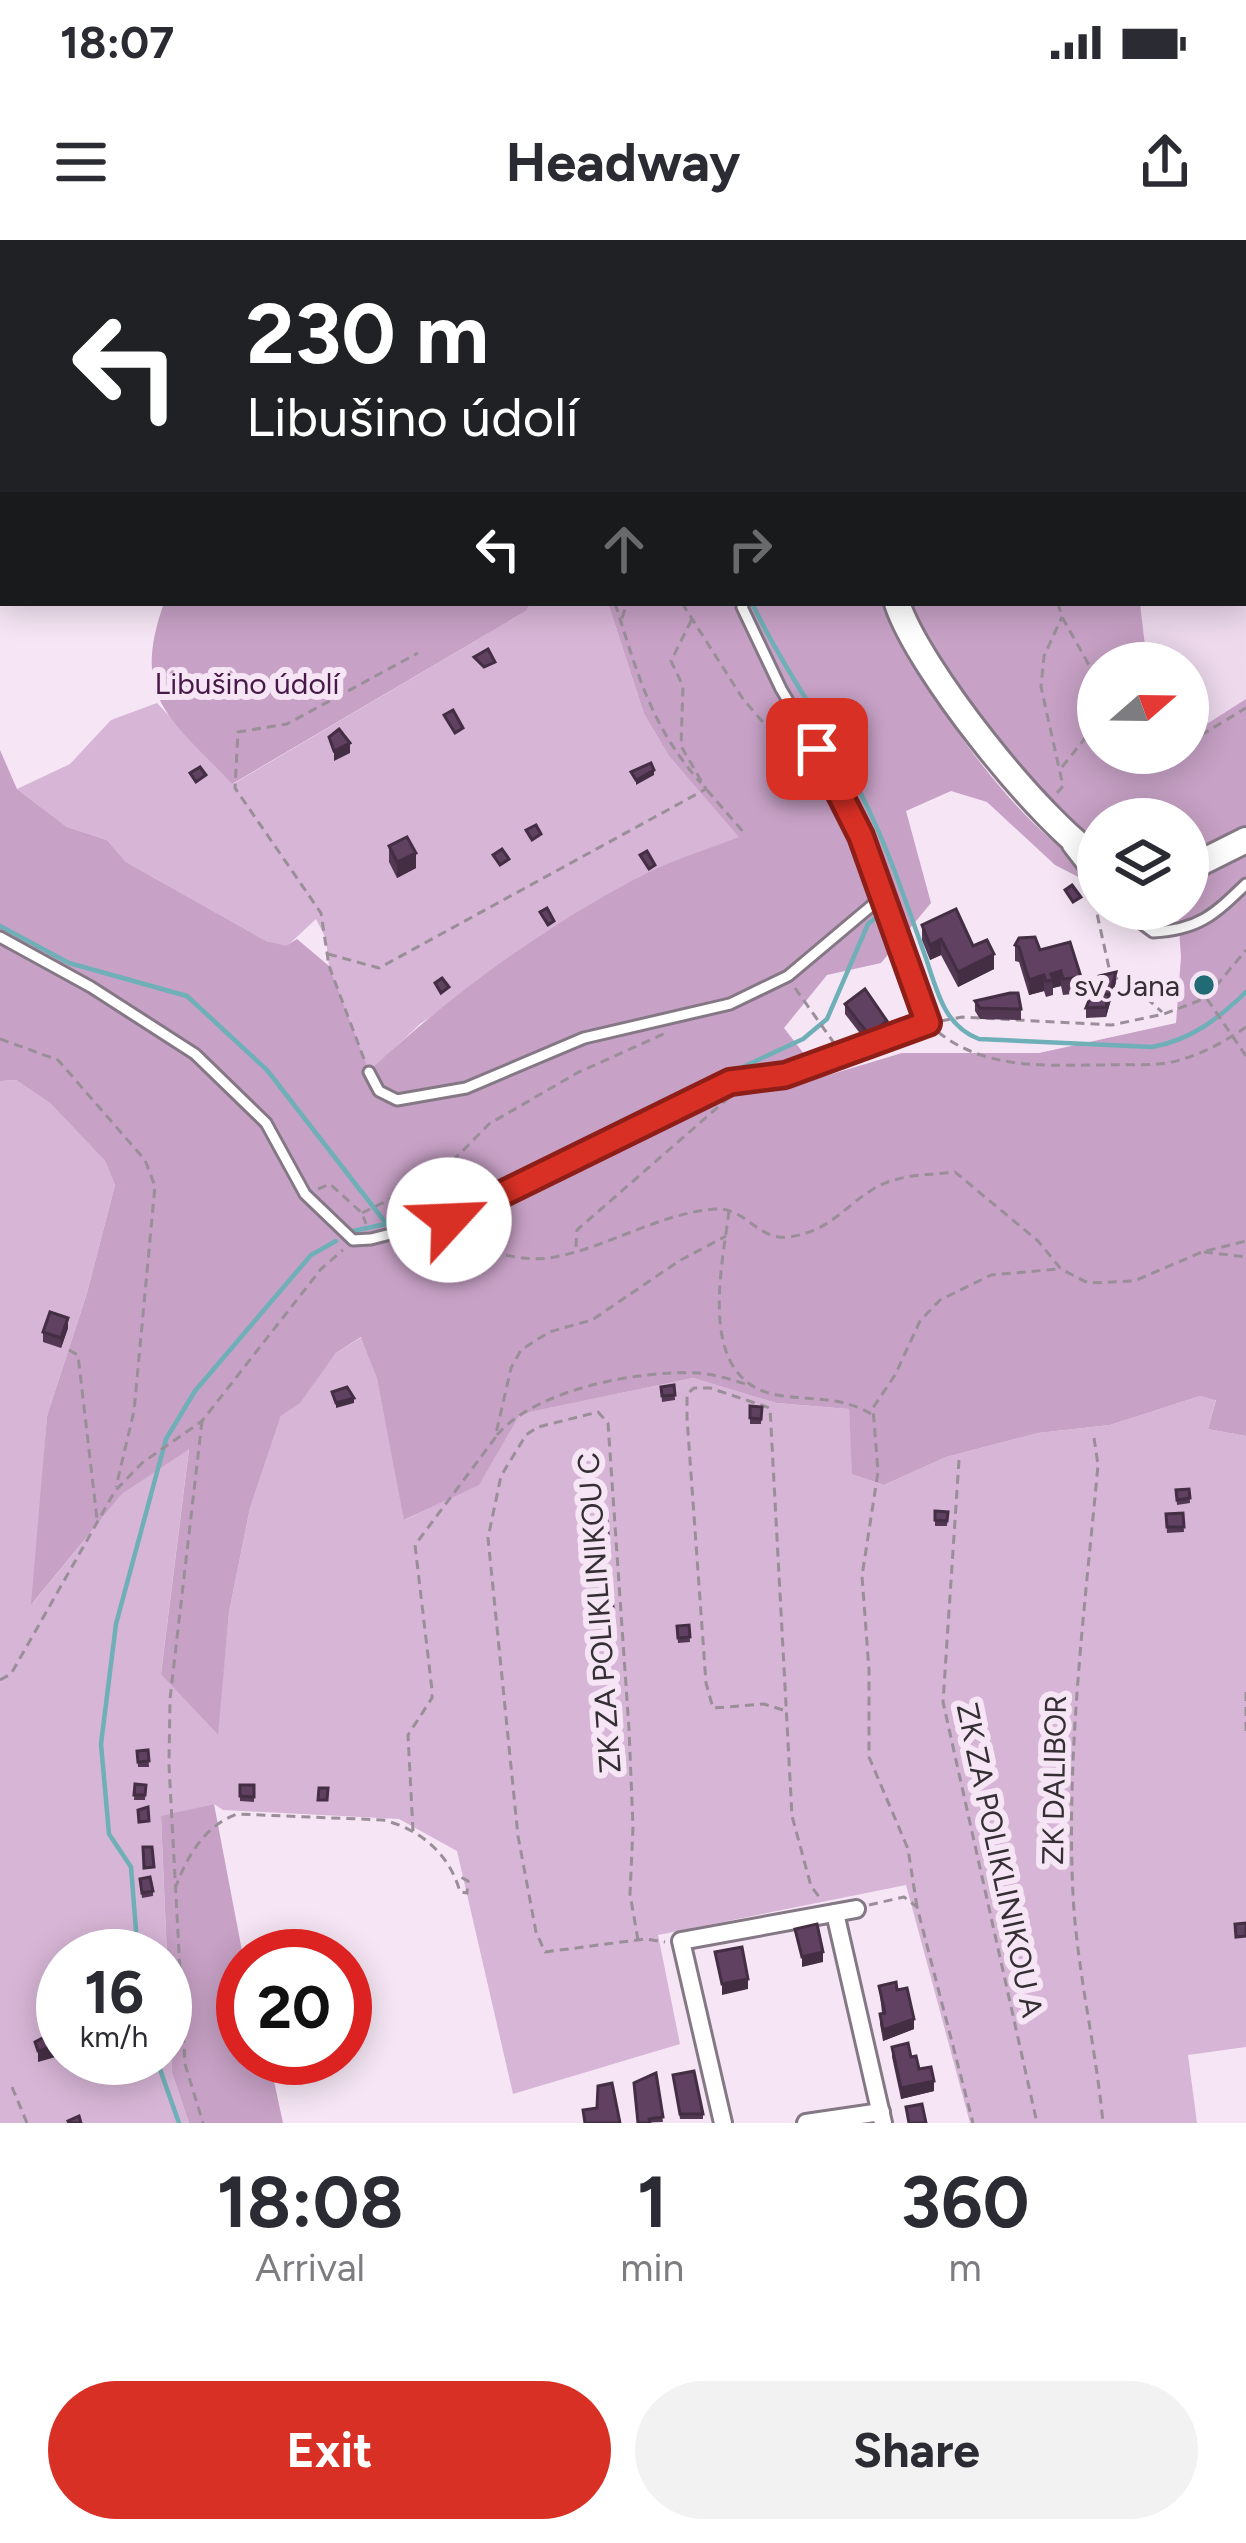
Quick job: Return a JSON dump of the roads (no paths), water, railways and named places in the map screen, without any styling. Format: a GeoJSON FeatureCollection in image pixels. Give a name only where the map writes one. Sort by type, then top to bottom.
{"type":"FeatureCollection","features":[{"type":"Feature","properties":{"kind":"main road"},"geometry":{"type":"LineString","coordinates":[[898,606],[928,665],[1077,848]]}},
{"type":"Feature","properties":{"kind":"main road"},"geometry":{"type":"LineString","coordinates":[[1209,858],[1246,840]]}},
{"type":"Feature","properties":{"kind":"street"},"geometry":{"type":"LineString","coordinates":[[723,2123],[667,1941],[856,1909]]}},
{"type":"Feature","properties":{"kind":"street"},"geometry":{"type":"LineString","coordinates":[[806,2123],[882,2117],[835,1913]]}},
{"type":"Feature","properties":{"kind":"lane"},"geometry":{"type":"LineString","coordinates":[[0,937],[91,987],[195,1054],[266,1123],[305,1194],[353,1240],[422,1227],[497,1197],[730,1082],[785,1075],[928,1023],[852,817],[781,689],[742,606]]}},
{"type":"Feature","properties":{"kind":"lane"},"geometry":{"type":"LineString","coordinates":[[1209,916],[1246,884]]}},
{"type":"Feature","properties":{"kind":"lane"},"geometry":{"type":"LineString","coordinates":[[369,1072],[379,1091],[397,1100],[466,1088],[584,1038],[730,1004],[788,976],[882,897]]}},
{"type":"Feature","properties":{"kind":"waterway"},"geometry":{"type":"LineString","coordinates":[[754,606],[860,792],[942,1002],[966,1033],[979,1039],[1152,1047],[1203,1027],[1246,992]]}},
{"type":"Feature","properties":{"kind":"waterway"},"geometry":{"type":"LineString","coordinates":[[544,1167],[618,1125],[803,1039],[827,1019],[868,924],[878,916]]}},
{"type":"Feature","properties":{"kind":"waterway"},"geometry":{"type":"LineString","coordinates":[[0,926],[69,963],[187,996],[267,1070],[385,1222]]}},
{"type":"Feature","properties":{"kind":"waterway"},"geometry":{"type":"LineString","coordinates":[[353,1231],[465,1207]]}},
{"type":"Feature","properties":{"kind":"waterway"},"geometry":{"type":"LineString","coordinates":[[136,1929],[131,1867],[109,1834],[101,1744],[116,1624],[166,1439],[195,1391],[311,1255],[336,1241]]}},
{"type":"Feature","properties":{"kind":"waterway"},"geometry":{"type":"LineString","coordinates":[[166,2085],[179,2123]]}},
{"type":"Feature","properties":{"kind":"place","name":"sv. Jana"},"geometry":{"type":"Point","coordinates":[1204,985]}},
{"type":"Feature","properties":{"kind":"park label","name":"Libušino údolí"},"geometry":{"type":"Point","coordinates":[247,683]}}]}
